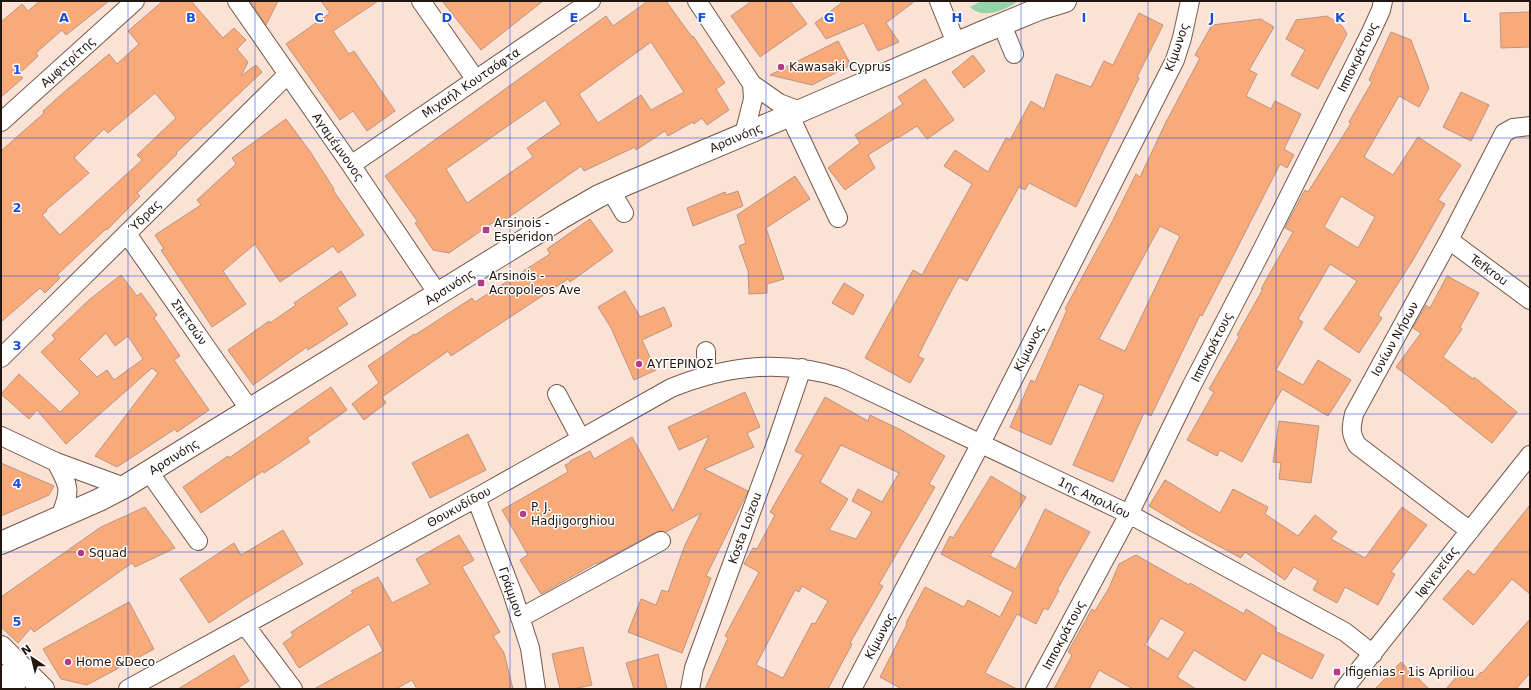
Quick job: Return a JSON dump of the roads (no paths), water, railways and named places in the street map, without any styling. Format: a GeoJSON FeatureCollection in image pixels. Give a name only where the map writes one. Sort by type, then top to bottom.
{"type":"FeatureCollection","features":[{"type":"Feature","properties":{"kind":"main road","name":"Αρσινόης"},"geometry":{"type":"LineString","coordinates":[[1,543],[99,500],[124,487],[564,216],[611,191],[795,114],[1002,24],[1039,5],[1065,1]]}},
{"type":"Feature","properties":{"kind":"main road"},"geometry":{"type":"LineString","coordinates":[[1,646],[43,689]]}},
{"type":"Feature","properties":{"kind":"main road"},"geometry":{"type":"LineString","coordinates":[[1,676],[14,689]]}},
{"type":"Feature","properties":{"kind":"street","name":"Αμφιτρίτης"},"geometry":{"type":"LineString","coordinates":[[1,122],[135,1]]}},
{"type":"Feature","properties":{"kind":"street","name":"Αγαμέμνονος"},"geometry":{"type":"LineString","coordinates":[[237,1],[351,165],[438,294]]}},
{"type":"Feature","properties":{"kind":"street"},"geometry":{"type":"LineString","coordinates":[[421,1],[476,80]]}},
{"type":"Feature","properties":{"kind":"street","name":"Μιχαήλ Κουτσόφτα"},"geometry":{"type":"LineString","coordinates":[[351,165],[591,1]]}},
{"type":"Feature","properties":{"kind":"street"},"geometry":{"type":"LineString","coordinates":[[697,1],[752,84],[795,114],[838,218]]}},
{"type":"Feature","properties":{"kind":"street"},"geometry":{"type":"LineString","coordinates":[[939,1],[956,44]]}},
{"type":"Feature","properties":{"kind":"street","name":"Κίμωνος"},"geometry":{"type":"LineString","coordinates":[[852,689],[981,443],[1175,60],[1182,38],[1190,1]]}},
{"type":"Feature","properties":{"kind":"street","name":"Ιπποκράτους"},"geometry":{"type":"LineString","coordinates":[[1035,689],[1130,514],[1191,386],[1262,250],[1364,46],[1381,10],[1383,1]]}},
{"type":"Feature","properties":{"kind":"street"},"geometry":{"type":"LineString","coordinates":[[1002,24],[1014,54]]}},
{"type":"Feature","properties":{"kind":"street","name":"Ύδρας"},"geometry":{"type":"LineString","coordinates":[[1,358],[288,74]]}},
{"type":"Feature","properties":{"kind":"street"},"geometry":{"type":"LineString","coordinates":[[744,135],[753,99],[752,84]]}},
{"type":"Feature","properties":{"kind":"street","name":"Ιονίων Νήσων"},"geometry":{"type":"LineString","coordinates":[[1470,531],[1357,445],[1352,436],[1354,414],[1449,240],[1504,133],[1513,128],[1530,126]]}},
{"type":"Feature","properties":{"kind":"street"},"geometry":{"type":"LineString","coordinates":[[611,191],[624,213]]}},
{"type":"Feature","properties":{"kind":"street","name":"Σπετσών"},"geometry":{"type":"LineString","coordinates":[[127,234],[250,410]]}},
{"type":"Feature","properties":{"kind":"street","name":"Tefkrou"},"geometry":{"type":"LineString","coordinates":[[1449,240],[1530,300]]}},
{"type":"Feature","properties":{"kind":"street"},"geometry":{"type":"LineString","coordinates":[[706,351],[706,376]]}},
{"type":"Feature","properties":{"kind":"street","name":"Θουκυδίδου"},"geometry":{"type":"LineString","coordinates":[[128,689],[476,498],[671,388],[706,376],[733,369],[765,366],[802,368]]}},
{"type":"Feature","properties":{"kind":"street","name":"1ης Απριλίου"},"geometry":{"type":"LineString","coordinates":[[802,368],[822,371],[842,378],[1130,514],[1345,632],[1373,654]]}},
{"type":"Feature","properties":{"kind":"street","name":"Kosta Loizou"},"geometry":{"type":"LineString","coordinates":[[690,689],[694,668],[777,441],[802,368]]}},
{"type":"Feature","properties":{"kind":"street"},"geometry":{"type":"LineString","coordinates":[[557,394],[581,439]]}},
{"type":"Feature","properties":{"kind":"street"},"geometry":{"type":"LineString","coordinates":[[1,436],[56,462],[124,487]]}},
{"type":"Feature","properties":{"kind":"street","name":"Ιφιγενείας"},"geometry":{"type":"LineString","coordinates":[[1344,689],[1530,455]]}},
{"type":"Feature","properties":{"kind":"street"},"geometry":{"type":"LineString","coordinates":[[56,462],[67,483],[68,492],[67,501],[60,517]]}},
{"type":"Feature","properties":{"kind":"street"},"geometry":{"type":"LineString","coordinates":[[149,472],[198,541]]}},
{"type":"Feature","properties":{"kind":"street","name":"Γράμμου"},"geometry":{"type":"LineString","coordinates":[[476,498],[530,648],[536,689]]}},
{"type":"Feature","properties":{"kind":"street"},"geometry":{"type":"LineString","coordinates":[[520,618],[661,541]]}},
{"type":"Feature","properties":{"kind":"street"},"geometry":{"type":"LineString","coordinates":[[245,625],[293,689]]}},
{"type":"Feature","properties":{"kind":"place","name":"Kawasaki Cyprus"},"geometry":{"type":"Point","coordinates":[781,67]}},
{"type":"Feature","properties":{"kind":"place","name":"Arsinois - Esperidon"},"geometry":{"type":"Point","coordinates":[486,230]}},
{"type":"Feature","properties":{"kind":"place","name":"Arsinois - Acropoleos Ave"},"geometry":{"type":"Point","coordinates":[481,283]}},
{"type":"Feature","properties":{"kind":"place","name":"ΑΥΓΕΡΙΝΟΣ"},"geometry":{"type":"Point","coordinates":[639,364]}},
{"type":"Feature","properties":{"kind":"place","name":"P. J. Hadjigorghiou"},"geometry":{"type":"Point","coordinates":[523,514]}},
{"type":"Feature","properties":{"kind":"place","name":"Squad"},"geometry":{"type":"Point","coordinates":[81,553]}},
{"type":"Feature","properties":{"kind":"place","name":"Home &Deco"},"geometry":{"type":"Point","coordinates":[68,662]}},
{"type":"Feature","properties":{"kind":"place","name":"Ifigenias - 1is Apriliou"},"geometry":{"type":"Point","coordinates":[1337,672]}}]}
